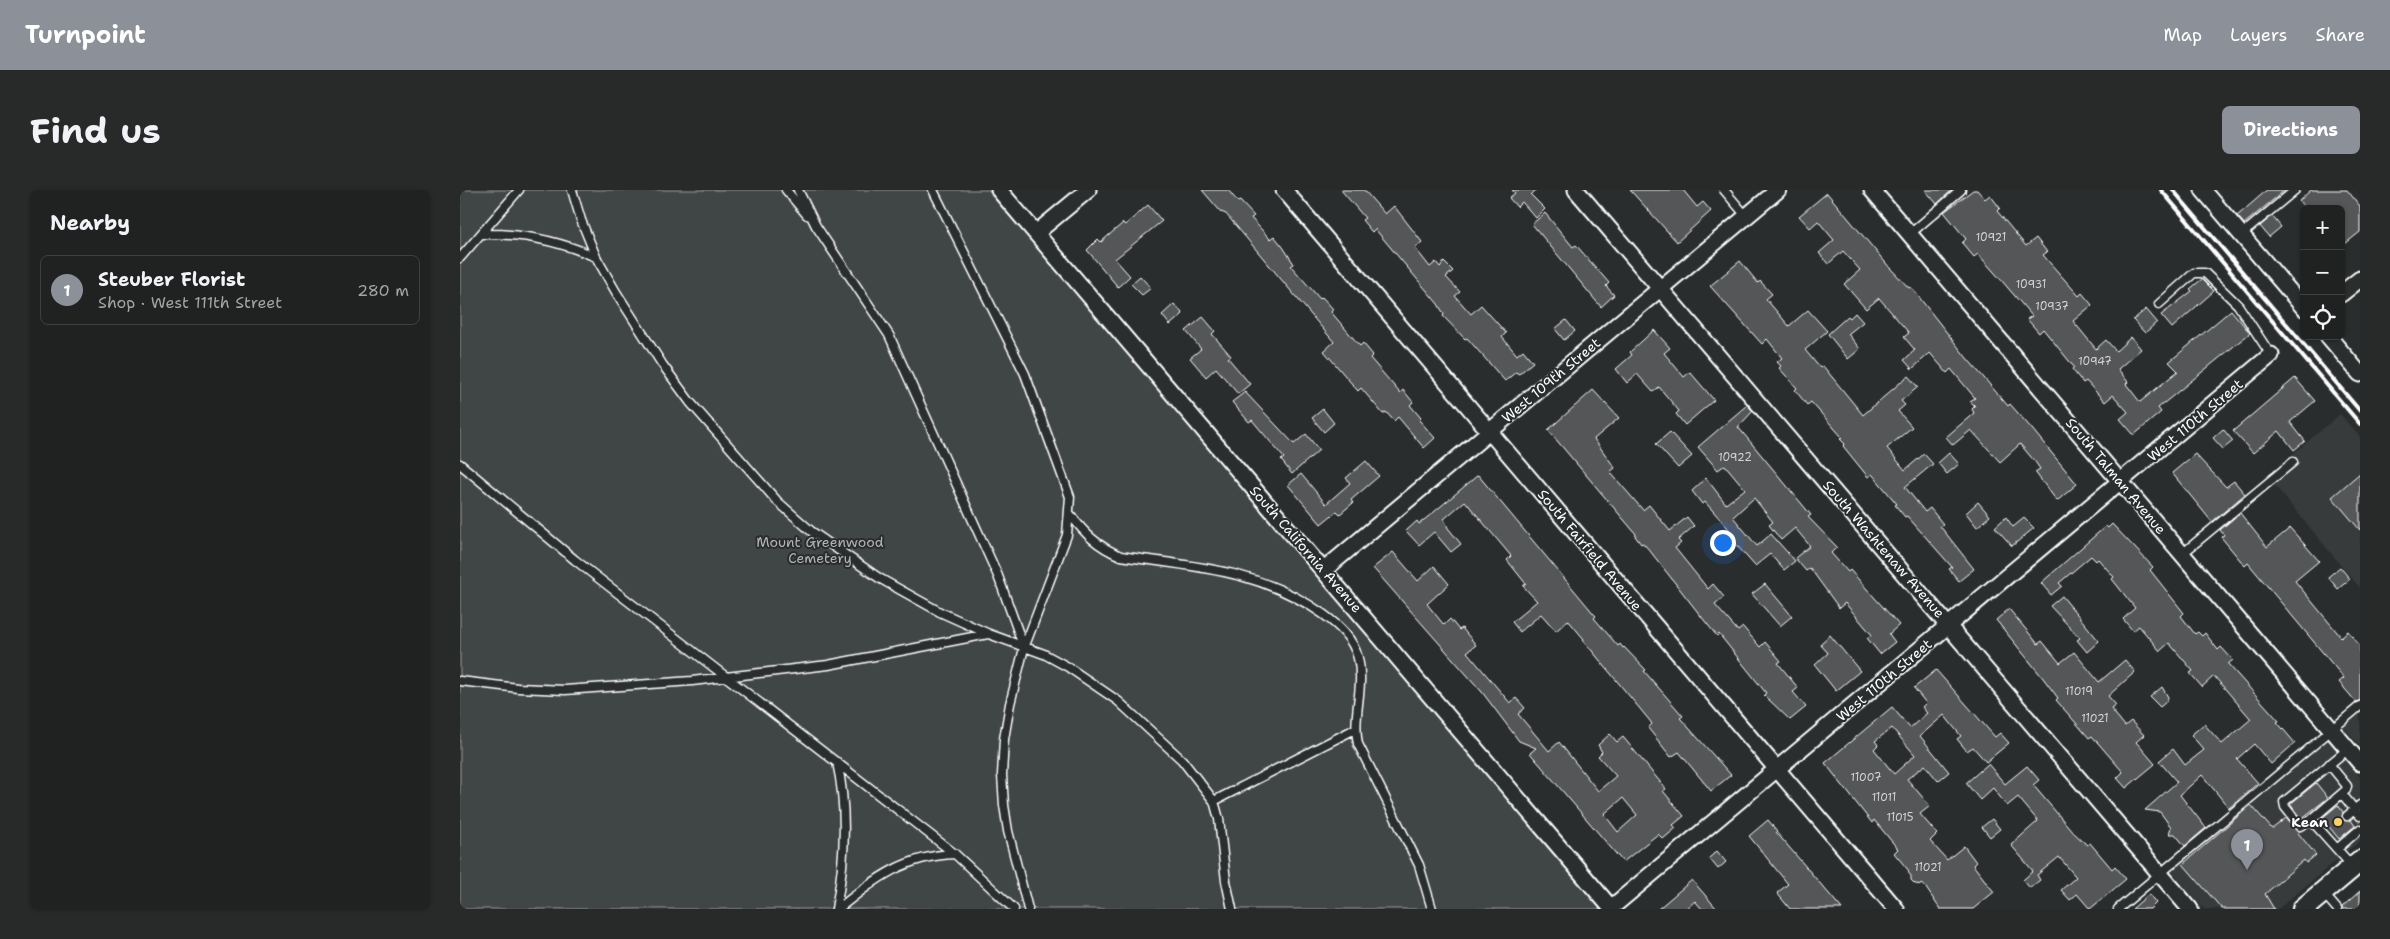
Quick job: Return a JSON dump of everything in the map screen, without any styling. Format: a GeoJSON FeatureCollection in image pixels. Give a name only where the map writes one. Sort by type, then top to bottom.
{"type":"FeatureCollection","features":[{"type":"Feature","properties":{"kind":"main road"},"geometry":{"type":"LineString","coordinates":[[2303,909],[2356,864]]}},
{"type":"Feature","properties":{"kind":"street","name":"South California Avenue"},"geometry":{"type":"LineString","coordinates":[[999,190],[1611,908]]}},
{"type":"Feature","properties":{"kind":"street"},"geometry":{"type":"LineString","coordinates":[[1036,233],[1088,190]]}},
{"type":"Feature","properties":{"kind":"street","name":"South Fairfield Avenue"},"geometry":{"type":"LineString","coordinates":[[1284,190],[1896,909]]}},
{"type":"Feature","properties":{"kind":"street","name":"South Washtenaw Avenue"},"geometry":{"type":"LineString","coordinates":[[1576,190],[2190,909]]}},
{"type":"Feature","properties":{"kind":"street","name":"West 109th Street"},"geometry":{"type":"LineString","coordinates":[[1324,570],[1778,190]]}},
{"type":"Feature","properties":{"kind":"street","name":"South Talman Avenue"},"geometry":{"type":"LineString","coordinates":[[1872,190],[2360,763]]}},
{"type":"Feature","properties":{"kind":"street"},"geometry":{"type":"LineString","coordinates":[[2203,190],[2300,303]]}},
{"type":"Feature","properties":{"kind":"street"},"geometry":{"type":"LineString","coordinates":[[2345,291],[2360,279]]}},
{"type":"Feature","properties":{"kind":"street"},"geometry":{"type":"LineString","coordinates":[[2331,340],[2360,374]]}},
{"type":"Feature","properties":{"kind":"street","name":"West 110th Street"},"geometry":{"type":"LineString","coordinates":[[1611,908],[2271,355]]}},
{"type":"Feature","properties":{"kind":"lane"},"geometry":{"type":"LineString","coordinates":[[460,258],[520,190]]}},
{"type":"Feature","properties":{"kind":"lane"},"geometry":{"type":"LineString","coordinates":[[572,190],[581,220],[596,257],[662,364],[690,402],[777,501],[811,531],[879,578],[940,612],[989,634],[1044,654],[1118,701],[1182,760],[1214,800],[1219,819],[1226,881],[1232,909]]}},
{"type":"Feature","properties":{"kind":"lane"},"geometry":{"type":"LineString","coordinates":[[786,190],[816,226],[889,335],[998,576],[1024,648]]}},
{"type":"Feature","properties":{"kind":"lane"},"geometry":{"type":"LineString","coordinates":[[798,190],[816,226]]}},
{"type":"Feature","properties":{"kind":"lane"},"geometry":{"type":"LineString","coordinates":[[933,190],[1025,374],[1070,497],[1067,535],[1060,560],[1024,648],[1010,704],[1004,740],[1002,775],[1004,805],[1008,831],[1028,909]]}},
{"type":"Feature","properties":{"kind":"lane"},"geometry":{"type":"LineString","coordinates":[[1724,190],[1746,217]]}},
{"type":"Feature","properties":{"kind":"lane"},"geometry":{"type":"LineString","coordinates":[[1910,234],[1961,190]]}},
{"type":"Feature","properties":{"kind":"lane"},"geometry":{"type":"LineString","coordinates":[[2242,235],[2296,190]]}},
{"type":"Feature","properties":{"kind":"lane"},"geometry":{"type":"LineString","coordinates":[[482,234],[524,235],[552,241],[596,257]]}},
{"type":"Feature","properties":{"kind":"lane"},"geometry":{"type":"LineString","coordinates":[[2159,304],[2194,273],[2205,273],[2238,305],[2271,355]]}},
{"type":"Feature","properties":{"kind":"lane"},"geometry":{"type":"LineString","coordinates":[[2182,554],[2292,462]]}},
{"type":"Feature","properties":{"kind":"lane"},"geometry":{"type":"LineString","coordinates":[[460,464],[575,560],[955,854],[1014,909]]}},
{"type":"Feature","properties":{"kind":"lane"},"geometry":{"type":"LineString","coordinates":[[1070,514],[1092,540],[1106,550],[1120,556],[1230,572],[1258,580],[1285,592],[1338,625],[1350,639],[1358,658],[1359,676],[1355,729],[1358,744],[1419,865],[1432,909]]}},
{"type":"Feature","properties":{"kind":"lane"},"geometry":{"type":"LineString","coordinates":[[460,681],[518,688],[565,690],[636,686],[828,665],[989,634]]}},
{"type":"Feature","properties":{"kind":"lane"},"geometry":{"type":"LineString","coordinates":[[2118,909],[2360,706]]}},
{"type":"Feature","properties":{"kind":"lane"},"geometry":{"type":"LineString","coordinates":[[1214,800],[1355,729]]}},
{"type":"Feature","properties":{"kind":"lane"},"geometry":{"type":"LineString","coordinates":[[2329,764],[2347,786],[2342,794],[2311,820],[2300,826],[2285,807],[2284,802],[2329,764],[2348,749]]}},
{"type":"Feature","properties":{"kind":"lane"},"geometry":{"type":"LineString","coordinates":[[837,762],[842,785],[845,851],[837,909]]}},
{"type":"Feature","properties":{"kind":"lane"},"geometry":{"type":"LineString","coordinates":[[2342,794],[2358,810],[2347,816]]}},
{"type":"Feature","properties":{"kind":"lane"},"geometry":{"type":"LineString","coordinates":[[2311,820],[2337,849],[2356,864]]}},
{"type":"Feature","properties":{"kind":"lane"},"geometry":{"type":"LineString","coordinates":[[2324,835],[2331,829]]}},
{"type":"Feature","properties":{"kind":"lane"},"geometry":{"type":"LineString","coordinates":[[2337,849],[2360,829]]}},
{"type":"Feature","properties":{"kind":"lane"},"geometry":{"type":"LineString","coordinates":[[837,909],[883,875],[907,863],[930,855],[955,854]]}},
{"type":"Feature","properties":{"kind":"lane"},"geometry":{"type":"LineString","coordinates":[[2323,892],[2337,909]]}},
{"type":"Feature","properties":{"kind":"shaded area"},"geometry":{"type":"Polygon","coordinates":[[[2340,414],[2360,437],[2360,588],[2267,476],[2340,414]]]}},
{"type":"Feature","properties":{"kind":"shaded area"},"geometry":{"type":"Polygon","coordinates":[[[2360,700],[2360,746],[2337,720],[2360,700]]]}},
{"type":"Feature","properties":{"kind":"shaded area"},"geometry":{"type":"Polygon","coordinates":[[[2322,732],[2360,777],[2360,841],[2278,909],[2204,909],[2165,864],[2322,732]]]}},
{"type":"Feature","properties":{"kind":"green space","name":"Mount Greenwood Cemetery"},"geometry":{"type":"Polygon","coordinates":[[[460,190],[989,190],[1604,909],[460,909],[460,190]]]}},
{"type":"Feature","properties":{"kind":"building"},"geometry":{"type":"Polygon","coordinates":[[[1202,190],[1228,190],[1254,216],[1251,218],[1270,239],[1274,236],[1294,264],[1291,266],[1320,299],[1322,297],[1333,309],[1331,312],[1360,346],[1363,343],[1373,355],[1370,358],[1400,393],[1403,390],[1413,402],[1410,405],[1421,418],[1419,420],[1435,438],[1424,448],[1398,417],[1394,421],[1386,412],[1383,414],[1361,388],[1358,391],[1324,351],[1334,342],[1226,214],[1221,212],[1202,190]]]}},
{"type":"Feature","properties":{"kind":"building"},"geometry":{"type":"Polygon","coordinates":[[[1341,190],[1364,190],[1385,214],[1394,206],[1422,242],[1415,248],[1430,267],[1436,262],[1440,267],[1444,262],[1453,271],[1446,277],[1460,292],[1455,296],[1471,314],[1481,305],[1506,333],[1502,337],[1517,355],[1523,350],[1533,362],[1519,374],[1516,372],[1505,381],[1467,338],[1465,339],[1443,316],[1444,314],[1438,304],[1375,229],[1372,232],[1362,220],[1365,218],[1341,190]]]}},
{"type":"Feature","properties":{"kind":"building"},"geometry":{"type":"Polygon","coordinates":[[[1512,190],[1536,190],[1531,195],[1545,209],[1536,218],[1522,202],[1517,207],[1509,198],[1515,193],[1512,190]]]}},
{"type":"Feature","properties":{"kind":"building"},"geometry":{"type":"Polygon","coordinates":[[[1630,190],[1683,190],[1697,207],[1703,202],[1711,211],[1677,242],[1630,190]]]}},
{"type":"Feature","properties":{"kind":"building"},"geometry":{"type":"Polygon","coordinates":[[[1925,190],[1952,190],[1937,204],[1925,190]]]}},
{"type":"Feature","properties":{"kind":"building"},"geometry":{"type":"Polygon","coordinates":[[[1973,190],[1977,190],[1985,199],[1990,195],[2000,208],[1997,211],[2026,246],[2036,238],[2047,252],[2043,255],[2079,296],[2082,293],[2092,305],[2073,321],[2096,349],[2106,340],[2116,351],[2131,337],[2141,349],[2118,369],[2128,382],[2126,384],[2140,402],[2178,371],[2169,362],[2231,310],[2250,333],[2158,408],[2161,412],[2134,435],[2120,419],[2128,412],[2113,395],[2105,402],[2086,381],[2083,383],[2072,369],[2074,367],[2043,329],[2039,333],[2027,319],[2032,316],[2002,281],[1978,254],[1974,257],[1962,243],[1966,239],[1944,212],[1973,190]]]}},
{"type":"Feature","properties":{"kind":"building"},"geometry":{"type":"Polygon","coordinates":[[[2267,190],[2285,190],[2244,224],[2237,216],[2267,190]]]}},
{"type":"Feature","properties":{"kind":"building"},"geometry":{"type":"Polygon","coordinates":[[[2311,190],[2347,190],[2360,206],[2360,232],[2345,244],[2345,205],[2302,205],[2299,201],[2311,190]]]}},
{"type":"Feature","properties":{"kind":"building"},"geometry":{"type":"Polygon","coordinates":[[[1827,193],[1890,268],[1909,288],[1911,287],[1966,357],[2008,406],[2010,404],[2032,429],[2077,484],[2057,501],[2035,472],[2040,469],[2020,444],[2000,462],[1971,430],[1953,445],[1946,437],[1974,413],[1972,409],[1975,406],[1970,401],[1975,398],[1951,369],[1947,373],[1930,353],[1912,369],[1904,360],[1915,350],[1904,337],[1909,333],[1879,298],[1866,309],[1844,284],[1860,270],[1843,251],[1828,264],[1819,253],[1834,240],[1818,221],[1810,228],[1799,216],[1827,193]]]}},
{"type":"Feature","properties":{"kind":"building"},"geometry":{"type":"Polygon","coordinates":[[[1148,205],[1162,221],[1115,259],[1130,276],[1118,287],[1087,250],[1098,239],[1101,242],[1123,223],[1125,225],[1148,205]]]}},
{"type":"Feature","properties":{"kind":"building"},"geometry":{"type":"Polygon","coordinates":[[[1545,213],[1573,247],[1576,245],[1609,283],[1606,286],[1614,295],[1601,307],[1532,224],[1545,213]]]}},
{"type":"Feature","properties":{"kind":"building"},"geometry":{"type":"Polygon","coordinates":[[[2272,216],[2281,227],[2269,237],[2260,226],[2272,216]]]}},
{"type":"Feature","properties":{"kind":"building"},"geometry":{"type":"Polygon","coordinates":[[[1740,261],[1758,283],[1760,281],[1772,294],[1766,299],[1789,326],[1808,310],[1827,331],[1805,350],[1820,368],[1823,366],[1863,415],[1908,376],[1918,387],[1901,401],[1905,405],[1898,411],[1912,427],[1887,448],[1905,470],[1924,454],[1933,464],[1905,487],[1925,512],[1930,508],[1943,524],[1940,526],[1974,569],[1959,581],[1949,569],[1952,567],[1907,516],[1905,517],[1895,505],[1897,504],[1872,474],[1868,477],[1843,446],[1845,444],[1840,439],[1842,437],[1811,402],[1807,405],[1795,390],[1797,388],[1779,368],[1781,366],[1777,362],[1782,358],[1767,339],[1762,344],[1710,286],[1740,261]]]}},
{"type":"Feature","properties":{"kind":"building"},"geometry":{"type":"Polygon","coordinates":[[[1140,276],[1151,288],[1142,295],[1131,284],[1140,276]]]}},
{"type":"Feature","properties":{"kind":"building"},"geometry":{"type":"Polygon","coordinates":[[[2202,279],[2214,291],[2172,328],[2161,315],[2192,291],[2190,289],[2202,279]]]}},
{"type":"Feature","properties":{"kind":"building"},"geometry":{"type":"Polygon","coordinates":[[[1174,304],[1183,314],[1170,325],[1162,315],[1174,304]]]}},
{"type":"Feature","properties":{"kind":"building"},"geometry":{"type":"Polygon","coordinates":[[[2146,309],[2157,322],[2145,333],[2133,320],[2146,309]]]}},
{"type":"Feature","properties":{"kind":"building"},"geometry":{"type":"Polygon","coordinates":[[[1855,313],[1863,322],[1848,334],[1860,349],[1848,359],[1828,334],[1848,316],[1850,318],[1855,313]]]}},
{"type":"Feature","properties":{"kind":"building"},"geometry":{"type":"Polygon","coordinates":[[[1203,317],[1215,331],[1212,334],[1231,356],[1228,358],[1250,384],[1238,394],[1216,368],[1206,377],[1190,358],[1201,349],[1186,331],[1203,317]]]}},
{"type":"Feature","properties":{"kind":"building"},"geometry":{"type":"Polygon","coordinates":[[[1566,320],[1575,331],[1564,340],[1555,329],[1566,320]]]}},
{"type":"Feature","properties":{"kind":"building"},"geometry":{"type":"Polygon","coordinates":[[[1654,330],[1670,348],[1664,353],[1684,377],[1690,372],[1714,400],[1685,425],[1676,414],[1679,411],[1659,387],[1653,392],[1637,374],[1627,383],[1616,369],[1632,355],[1630,352],[1654,330]]]}},
{"type":"Feature","properties":{"kind":"building"},"geometry":{"type":"Polygon","coordinates":[[[2295,378],[2315,401],[2290,422],[2305,441],[2294,450],[2279,431],[2253,453],[2233,431],[2295,378]]]}},
{"type":"Feature","properties":{"kind":"building"},"geometry":{"type":"Polygon","coordinates":[[[1593,390],[1619,418],[1594,439],[1615,468],[1610,472],[1643,510],[1649,505],[1670,531],[1687,517],[1694,526],[1678,540],[1681,543],[1675,548],[1708,589],[1713,584],[1724,597],[1715,605],[1738,631],[1743,627],[1760,647],[1765,642],[1781,661],[1778,663],[1798,688],[1793,692],[1806,707],[1790,720],[1764,695],[1766,693],[1719,634],[1717,636],[1650,551],[1643,543],[1641,544],[1635,536],[1636,534],[1548,430],[1593,390]]]}},
{"type":"Feature","properties":{"kind":"building"},"geometry":{"type":"Polygon","coordinates":[[[1245,392],[1294,444],[1306,434],[1319,450],[1292,474],[1281,460],[1284,458],[1252,420],[1249,422],[1232,402],[1245,392]]]}},
{"type":"Feature","properties":{"kind":"building"},"geometry":{"type":"Polygon","coordinates":[[[1747,405],[1753,411],[1738,427],[1811,515],[1808,517],[1837,547],[1831,553],[1848,572],[1850,570],[1899,625],[1889,634],[1895,642],[1880,654],[1867,638],[1872,635],[1845,603],[1839,608],[1810,568],[1806,571],[1795,558],[1810,546],[1795,528],[1781,540],[1769,525],[1773,522],[1754,498],[1733,517],[1757,546],[1771,534],[1795,561],[1784,570],[1770,554],[1755,566],[1731,539],[1735,536],[1705,502],[1702,504],[1692,491],[1706,478],[1726,504],[1745,489],[1725,465],[1718,470],[1698,447],[1747,405]]]}},
{"type":"Feature","properties":{"kind":"building"},"geometry":{"type":"Polygon","coordinates":[[[1323,409],[1334,423],[1324,432],[1312,418],[1323,409]]]}},
{"type":"Feature","properties":{"kind":"building"},"geometry":{"type":"Polygon","coordinates":[[[2223,429],[2233,441],[2223,449],[2213,438],[2223,429]]]}},
{"type":"Feature","properties":{"kind":"building"},"geometry":{"type":"Polygon","coordinates":[[[1670,432],[1692,456],[1678,468],[1656,444],[1670,432]]]}},
{"type":"Feature","properties":{"kind":"building"},"geometry":{"type":"Polygon","coordinates":[[[1949,453],[1959,464],[1947,474],[1938,463],[1949,453]]]}},
{"type":"Feature","properties":{"kind":"building"},"geometry":{"type":"Polygon","coordinates":[[[2195,454],[2226,487],[2234,481],[2245,494],[2212,522],[2172,473],[2195,454]]]}},
{"type":"Feature","properties":{"kind":"building"},"geometry":{"type":"Polygon","coordinates":[[[1366,461],[1379,476],[1351,500],[1353,503],[1340,514],[1337,511],[1321,524],[1288,485],[1301,474],[1326,504],[1350,483],[1346,478],[1366,461]]]}},
{"type":"Feature","properties":{"kind":"building"},"geometry":{"type":"Polygon","coordinates":[[[2360,473],[2360,530],[2332,497],[2360,473]]]}},
{"type":"Feature","properties":{"kind":"building"},"geometry":{"type":"Polygon","coordinates":[[[1478,475],[1596,616],[1594,618],[1618,646],[1620,644],[1624,647],[1646,670],[1644,671],[1683,716],[1680,718],[1731,775],[1711,791],[1679,752],[1671,757],[1648,728],[1652,724],[1650,721],[1568,620],[1556,631],[1541,614],[1520,632],[1512,622],[1537,601],[1523,586],[1526,584],[1507,560],[1511,556],[1465,501],[1444,519],[1448,528],[1461,544],[1451,552],[1434,532],[1419,545],[1406,531],[1417,521],[1419,524],[1478,475]]]}},
{"type":"Feature","properties":{"kind":"building"},"geometry":{"type":"Polygon","coordinates":[[[1978,502],[1990,516],[1977,527],[1966,513],[1978,502]]]}},
{"type":"Feature","properties":{"kind":"building"},"geometry":{"type":"Polygon","coordinates":[[[2240,513],[2267,547],[2290,528],[2319,561],[2295,581],[2341,637],[2348,631],[2360,646],[2360,700],[2356,702],[2339,682],[2344,678],[2248,563],[2245,566],[2221,537],[2224,535],[2220,530],[2240,513]]]}},
{"type":"Feature","properties":{"kind":"building"},"geometry":{"type":"Polygon","coordinates":[[[2006,517],[2013,527],[2024,518],[2034,528],[2012,546],[1995,527],[2006,517]]]}},
{"type":"Feature","properties":{"kind":"building"},"geometry":{"type":"Polygon","coordinates":[[[2112,524],[2153,567],[2150,570],[2184,613],[2181,616],[2195,634],[2198,632],[2202,636],[2205,633],[2218,650],[2221,647],[2233,660],[2228,664],[2279,721],[2277,722],[2295,743],[2271,764],[2254,744],[2237,759],[2258,783],[2229,808],[2202,775],[2180,795],[2206,828],[2185,846],[2175,834],[2169,834],[2171,827],[2160,812],[2145,810],[2177,782],[2159,761],[2173,749],[2185,765],[2204,750],[2191,735],[2204,724],[2222,744],[2251,719],[2214,676],[2202,687],[2190,673],[2193,671],[2169,643],[2160,651],[2139,626],[2133,631],[2123,619],[2135,608],[2112,579],[2114,577],[2098,559],[2096,561],[2091,556],[2059,583],[2062,586],[2051,595],[2041,583],[2106,526],[2108,528],[2112,524]]]}},
{"type":"Feature","properties":{"kind":"building"},"geometry":{"type":"Polygon","coordinates":[[[1393,552],[1418,581],[1434,566],[1449,584],[1427,604],[1444,625],[1450,619],[1459,630],[1462,628],[1476,645],[1467,652],[1510,703],[1516,698],[1525,708],[1518,714],[1549,751],[1559,742],[1598,791],[1616,776],[1598,756],[1602,752],[1598,745],[1610,734],[1617,742],[1623,737],[1666,789],[1663,791],[1684,816],[1673,825],[1676,828],[1663,839],[1658,834],[1623,862],[1530,753],[1536,748],[1519,741],[1482,692],[1373,568],[1393,552]],[[1623,798],[1604,814],[1618,832],[1637,815],[1623,798]]]}},
{"type":"Feature","properties":{"kind":"building"},"geometry":{"type":"Polygon","coordinates":[[[2340,567],[2350,579],[2338,589],[2328,577],[2340,567]]]}},
{"type":"Feature","properties":{"kind":"building"},"geometry":{"type":"Polygon","coordinates":[[[1765,584],[1792,616],[1780,626],[1752,594],[1765,584]]]}},
{"type":"Feature","properties":{"kind":"building"},"geometry":{"type":"Polygon","coordinates":[[[2062,596],[2099,641],[2087,652],[2077,640],[2080,638],[2050,606],[2062,596]]]}},
{"type":"Feature","properties":{"kind":"building"},"geometry":{"type":"Polygon","coordinates":[[[2009,609],[2038,644],[2042,641],[2060,663],[2074,652],[2099,682],[2125,660],[2135,672],[2108,696],[2116,705],[2111,709],[2125,726],[2131,721],[2144,735],[2136,742],[2155,764],[2126,788],[2117,778],[2123,772],[2092,736],[2089,738],[2056,700],[2058,698],[2043,678],[1996,620],[2009,609]]]}},
{"type":"Feature","properties":{"kind":"building"},"geometry":{"type":"Polygon","coordinates":[[[1830,635],[1860,671],[1836,691],[1815,665],[1828,653],[1820,644],[1830,635]]]}},
{"type":"Feature","properties":{"kind":"building"},"geometry":{"type":"Polygon","coordinates":[[[1936,670],[1995,737],[2000,733],[2009,743],[1986,762],[1973,747],[1967,751],[1957,739],[1961,736],[1944,715],[1920,736],[1949,772],[1938,781],[1925,765],[1907,779],[1930,806],[1920,814],[1937,834],[1930,841],[1947,860],[1964,846],[1976,862],[1973,865],[1994,892],[1973,909],[1940,909],[1924,885],[1915,884],[1911,880],[1909,871],[1894,853],[1898,849],[1874,820],[1872,823],[1825,763],[1892,707],[1910,728],[1927,713],[1922,707],[1926,703],[1914,688],[1936,670]],[[1892,728],[1875,741],[1878,745],[1874,749],[1894,774],[1915,755],[1892,728]]]}},
{"type":"Feature","properties":{"kind":"building"},"geometry":{"type":"Polygon","coordinates":[[[2162,687],[2168,697],[2167,701],[2160,707],[2150,697],[2162,687]]]}},
{"type":"Feature","properties":{"kind":"building"},"geometry":{"type":"Polygon","coordinates":[[[1988,764],[2005,784],[2027,766],[2039,780],[2033,785],[2073,832],[2087,845],[2090,843],[2112,869],[2115,866],[2126,879],[2090,909],[2077,894],[2070,900],[2061,890],[2076,877],[2059,857],[2037,875],[2040,880],[2030,888],[2023,880],[2033,871],[2011,845],[2038,821],[2018,797],[2007,806],[1993,788],[1980,800],[1966,783],[1988,764]]]}},
{"type":"Feature","properties":{"kind":"building"},"geometry":{"type":"Polygon","coordinates":[[[2316,783],[2328,798],[2301,819],[2290,804],[2316,783]]]}},
{"type":"Feature","properties":{"kind":"building"},"geometry":{"type":"Polygon","coordinates":[[[2251,805],[2272,829],[2286,818],[2316,855],[2306,863],[2304,860],[2265,894],[2274,909],[2222,909],[2183,864],[2251,805]]]}},
{"type":"Feature","properties":{"kind":"building","name":"Kean"},"geometry":{"type":"Polygon","coordinates":[[[2338,805],[2343,812],[2342,819],[2346,821],[2351,820],[2355,826],[2339,839],[2322,818],[2338,805]]]}},
{"type":"Feature","properties":{"kind":"building"},"geometry":{"type":"Polygon","coordinates":[[[1992,819],[2000,829],[1990,837],[1982,827],[1992,819]]]}},
{"type":"Feature","properties":{"kind":"building"},"geometry":{"type":"Polygon","coordinates":[[[1768,820],[1776,832],[1842,909],[1790,909],[1777,893],[1788,884],[1749,836],[1768,820]]]}},
{"type":"Feature","properties":{"kind":"building"},"geometry":{"type":"Polygon","coordinates":[[[1717,851],[1726,862],[1718,869],[1709,858],[1717,851]]]}},
{"type":"Feature","properties":{"kind":"building"},"geometry":{"type":"Polygon","coordinates":[[[1692,880],[1717,909],[1702,909],[1695,901],[1686,909],[1658,909],[1692,880]]]}},
{"type":"Feature","properties":{"kind":"building"},"geometry":{"type":"Polygon","coordinates":[[[2360,891],[2360,909],[2343,909],[2342,907],[2360,891]]]}},
{"type":"Feature","properties":{"kind":"building"},"geometry":{"type":"Polygon","coordinates":[[[2149,894],[2156,903],[2150,909],[2132,909],[2149,894]]]}},
{"type":"Feature","properties":{"kind":"railway"},"geometry":{"type":"LineString","coordinates":[[2161,190],[2360,424]]}},
{"type":"Feature","properties":{"kind":"railway"},"geometry":{"type":"LineString","coordinates":[[2173,190],[2360,411]]}},
{"type":"Feature","properties":{"kind":"place","name":"Kean"},"geometry":{"type":"Point","coordinates":[2338,822]}},
{"type":"Feature","properties":{"kind":"place","name":"Steuber Florist"},"geometry":{"type":"Point","coordinates":[2247,870]}}]}
